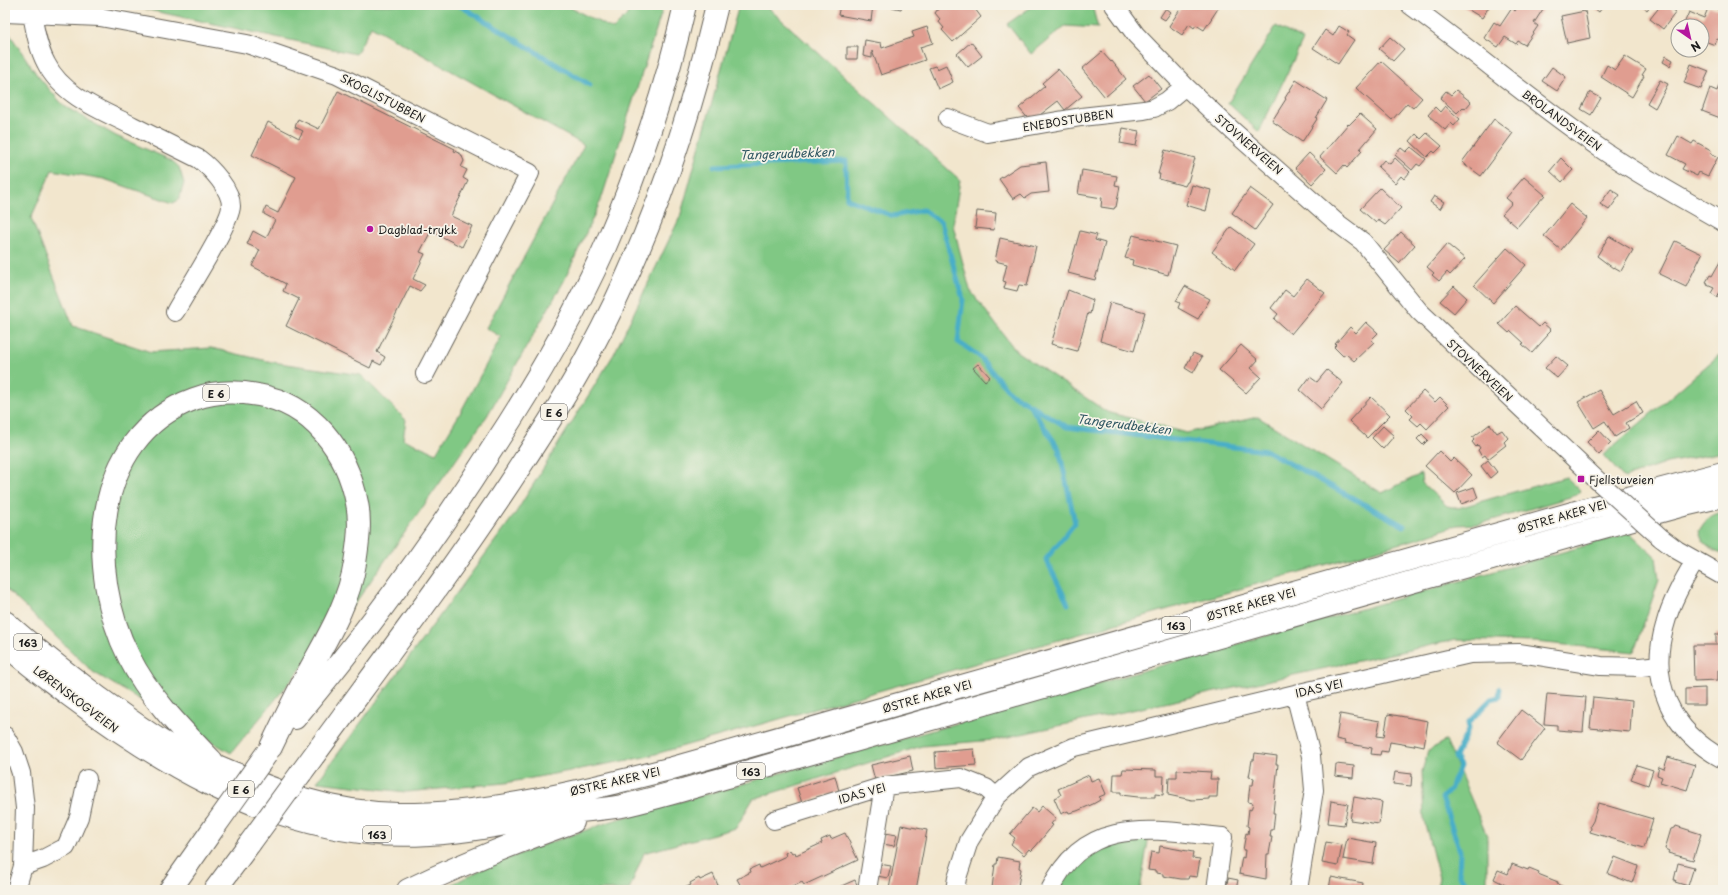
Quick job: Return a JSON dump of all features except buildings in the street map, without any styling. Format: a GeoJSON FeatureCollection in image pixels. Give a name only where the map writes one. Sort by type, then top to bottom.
{"type":"FeatureCollection","features":[{"type":"Feature","properties":{"kind":"highway","name":"E 6"},"geometry":{"type":"LineString","coordinates":[[170,890],[269,750],[353,646],[460,499],[512,418],[559,338],[604,248],[627,193],[664,88],[685,5]]}},
{"type":"Feature","properties":{"kind":"highway","name":"E 6"},"geometry":{"type":"LineString","coordinates":[[215,890],[471,541],[540,437],[589,354],[634,261],[658,205],[693,98],[717,5]]}},
{"type":"Feature","properties":{"kind":"highway","name":"E 6"},"geometry":{"type":"LineString","coordinates":[[215,765],[164,710],[142,680],[129,658],[119,636],[111,612],[105,585],[102,537],[110,491],[126,456],[136,441],[162,416],[179,405],[208,394],[236,392],[263,396],[288,404],[311,419],[331,440],[339,452],[353,485],[357,504],[359,524],[355,566],[342,608],[269,750]]}},
{"type":"Feature","properties":{"kind":"highway","name":"ØSTRE AKER VEI"},"geometry":{"type":"LineString","coordinates":[[135,723],[178,751],[261,785],[322,806],[371,813],[434,814],[536,799],[630,779],[691,763],[1590,508],[1723,473]]}},
{"type":"Feature","properties":{"kind":"highway","name":"ØSTRE AKER VEI"},"geometry":{"type":"LineString","coordinates":[[149,750],[202,780],[250,804],[286,817],[341,830],[397,835],[435,834],[476,829],[567,812],[621,806],[778,763],[1593,530],[1723,496]]}},
{"type":"Feature","properties":{"kind":"highway","name":"LØRENSKOGVEIEN"},"geometry":{"type":"LineString","coordinates":[[5,622],[52,662],[135,723]]}},
{"type":"Feature","properties":{"kind":"highway","name":"LØRENSKOGVEIEN"},"geometry":{"type":"LineString","coordinates":[[5,644],[107,724],[149,750]]}},
{"type":"Feature","properties":{"kind":"highway"},"geometry":{"type":"LineString","coordinates":[[408,890],[499,849],[621,806]]}},
{"type":"Feature","properties":{"kind":"street","name":"STOVNERVEIEN"},"geometry":{"type":"LineString","coordinates":[[1114,5],[1136,35],[1185,86],[1233,131],[1336,222],[1363,242],[1419,311],[1597,480],[1661,538],[1695,561]]}},
{"type":"Feature","properties":{"kind":"street","name":"BROLANDSVEIEN"},"geometry":{"type":"LineString","coordinates":[[1410,5],[1451,34],[1534,100],[1600,149],[1643,177],[1723,222]]}},
{"type":"Feature","properties":{"kind":"street","name":"SKOGLISTUBBEN"},"geometry":{"type":"LineString","coordinates":[[5,13],[100,17],[247,44],[337,75],[530,173],[425,374]]}},
{"type":"Feature","properties":{"kind":"street"},"geometry":{"type":"LineString","coordinates":[[32,14],[46,64],[58,80],[73,94],[100,110],[199,159],[212,169],[227,194],[231,206],[226,223],[175,312]]}},
{"type":"Feature","properties":{"kind":"street","name":"ENEBOSTUBBEN"},"geometry":{"type":"LineString","coordinates":[[948,118],[988,133],[1081,117],[1149,109],[1167,101],[1185,86]]}},
{"type":"Feature","properties":{"kind":"street"},"geometry":{"type":"LineString","coordinates":[[1723,576],[1695,561],[1680,588],[1665,625],[1660,648],[1659,665],[1665,693],[1684,730],[1700,745],[1723,759]]}},
{"type":"Feature","properties":{"kind":"street","name":"IDAS VEI"},"geometry":{"type":"LineString","coordinates":[[955,890],[957,878],[969,841],[996,796],[1029,767],[1074,747],[1470,654],[1519,653],[1601,666],[1641,667],[1659,665]]}},
{"type":"Feature","properties":{"kind":"street"},"geometry":{"type":"LineString","coordinates":[[1295,694],[1311,756],[1314,790],[1298,890]]}},
{"type":"Feature","properties":{"kind":"street"},"geometry":{"type":"LineString","coordinates":[[5,736],[14,752],[21,773],[25,808],[23,866],[16,890]]}},
{"type":"Feature","properties":{"kind":"street","name":"IDAS VEI"},"geometry":{"type":"LineString","coordinates":[[774,820],[884,786],[961,778],[986,788],[996,796]]}},
{"type":"Feature","properties":{"kind":"street"},"geometry":{"type":"LineString","coordinates":[[23,866],[43,859],[66,847],[79,817],[87,779]]}},
{"type":"Feature","properties":{"kind":"street"},"geometry":{"type":"LineString","coordinates":[[868,890],[884,786]]}},
{"type":"Feature","properties":{"kind":"street"},"geometry":{"type":"LineString","coordinates":[[1050,890],[1058,872],[1079,850],[1095,840],[1120,832],[1161,830],[1223,837],[1216,890]]}},
{"type":"Feature","properties":{"kind":"green space"},"geometry":{"type":"Polygon","coordinates":[[[125,5],[565,5],[613,29],[627,15],[630,5],[664,5],[601,200],[564,281],[487,416],[353,606],[231,753],[93,672],[5,588],[5,27],[37,75],[64,106],[116,136],[171,160],[179,167],[184,183],[179,200],[173,203],[104,179],[52,170],[31,218],[73,326],[151,352],[211,348],[272,362],[361,375],[406,420],[403,439],[436,453],[459,415],[501,337],[486,328],[584,145],[371,26],[356,54],[125,5]]]}},
{"type":"Feature","properties":{"kind":"green space"},"geometry":{"type":"Polygon","coordinates":[[[739,5],[765,5],[960,180],[953,225],[970,290],[1016,351],[1107,412],[1186,433],[1258,417],[1382,493],[1421,474],[1422,483],[1447,506],[1458,508],[1566,477],[1581,491],[1577,495],[1479,524],[1457,525],[1420,538],[645,757],[505,783],[406,792],[317,782],[515,514],[614,354],[680,217],[739,5]]]}},
{"type":"Feature","properties":{"kind":"green space"},"geometry":{"type":"Polygon","coordinates":[[[1034,5],[1092,5],[1098,28],[1065,26],[1031,54],[1007,24],[1034,5]]]}},
{"type":"Feature","properties":{"kind":"green space"},"geometry":{"type":"Polygon","coordinates":[[[1276,26],[1303,40],[1259,132],[1228,103],[1276,26]]]}},
{"type":"Feature","properties":{"kind":"green space"},"geometry":{"type":"Polygon","coordinates":[[[1719,355],[1723,362],[1723,452],[1667,463],[1624,478],[1603,455],[1719,355]]]}},
{"type":"Feature","properties":{"kind":"green space"},"geometry":{"type":"Polygon","coordinates":[[[1723,512],[1723,554],[1705,543],[1700,536],[1699,531],[1709,518],[1715,514],[1723,512]]]}},
{"type":"Feature","properties":{"kind":"green space"},"geometry":{"type":"Polygon","coordinates":[[[1630,533],[1656,557],[1659,580],[1634,652],[1536,642],[1455,640],[994,740],[922,746],[753,799],[736,828],[644,853],[629,890],[441,890],[484,868],[543,845],[615,820],[1630,533]]]}},
{"type":"Feature","properties":{"kind":"green space"},"geometry":{"type":"Polygon","coordinates":[[[1446,740],[1487,836],[1487,890],[1436,890],[1439,878],[1424,820],[1422,771],[1428,751],[1446,740]]]}},
{"type":"Feature","properties":{"kind":"green space"},"geometry":{"type":"Polygon","coordinates":[[[1149,835],[1140,890],[1055,890],[1062,875],[1099,843],[1149,835]]]}},
{"type":"Feature","properties":{"kind":"waterway","name":"Tangerudbekken"},"geometry":{"type":"LineString","coordinates":[[459,5],[590,85]]}},
{"type":"Feature","properties":{"kind":"waterway","name":"Tangerudbekken"},"geometry":{"type":"LineString","coordinates":[[714,166],[846,161],[847,199],[893,216],[923,210],[941,222],[963,299],[958,342],[979,356],[1010,393],[1067,427],[1267,451],[1404,526]]}},
{"type":"Feature","properties":{"kind":"waterway"},"geometry":{"type":"LineString","coordinates":[[1031,407],[1059,449],[1075,523],[1046,559],[1068,604]]}},
{"type":"Feature","properties":{"kind":"waterway","name":"Tangerudbekken"},"geometry":{"type":"LineString","coordinates":[[1472,890],[1459,875],[1460,851],[1442,798],[1450,790],[1460,766],[1455,757],[1469,728],[1468,723],[1491,699],[1499,697],[1500,688]]}},
{"type":"Feature","properties":{"kind":"place","name":"Dagblad-trykk"},"geometry":{"type":"Point","coordinates":[370,229]}},
{"type":"Feature","properties":{"kind":"place","name":"Fjellstuveien"},"geometry":{"type":"Point","coordinates":[1581,479]}}]}
